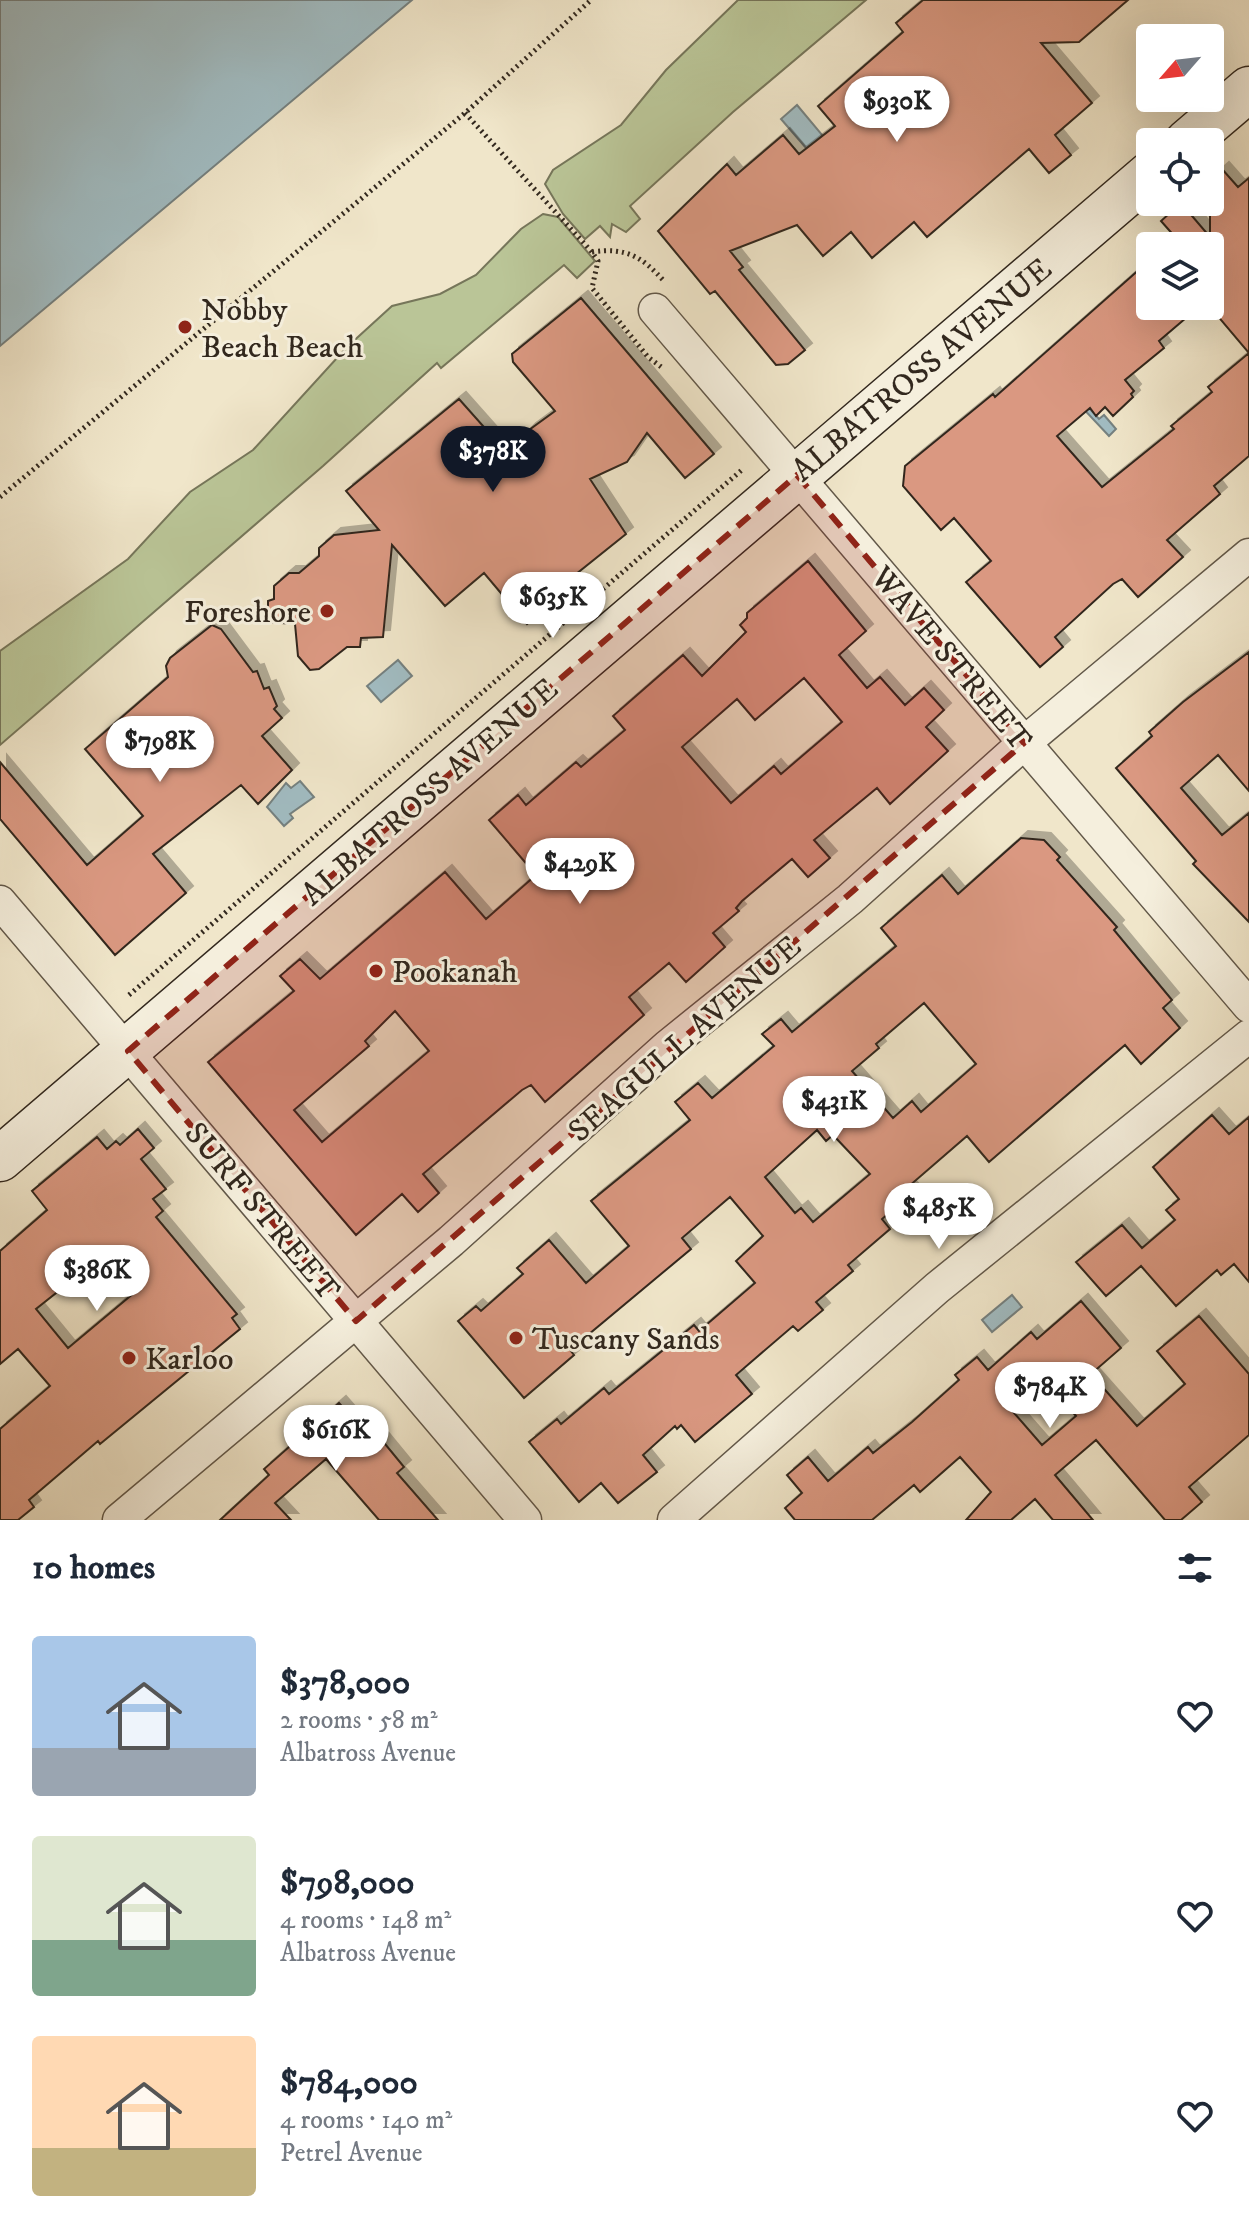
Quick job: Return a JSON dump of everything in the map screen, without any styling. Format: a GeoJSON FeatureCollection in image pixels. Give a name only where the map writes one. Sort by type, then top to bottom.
{"type":"FeatureCollection","features":[{"type":"Feature","properties":{"kind":"street"},"geometry":{"type":"LineString","coordinates":[[1203,128],[1249,89]]}},
{"type":"Feature","properties":{"kind":"street","name":"ALBATROSS AVENUE"},"geometry":{"type":"LineString","coordinates":[[0,1159],[1136,186]]}},
{"type":"Feature","properties":{"kind":"street","name":"WAVE STREET"},"geometry":{"type":"LineString","coordinates":[[655,310],[1249,1006]]}},
{"type":"Feature","properties":{"kind":"street","name":"SEAGULL AVENUE"},"geometry":{"type":"LineString","coordinates":[[119,1520],[356,1321],[668,1046],[850,899],[1024,743],[1249,555]]}},
{"type":"Feature","properties":{"kind":"street","name":"SURF STREET"},"geometry":{"type":"LineString","coordinates":[[0,902],[525,1520]]}},
{"type":"Feature","properties":{"kind":"street"},"geometry":{"type":"LineString","coordinates":[[674,1520],[937,1288],[1249,1036]]}},
{"type":"Feature","properties":{"kind":"path"},"geometry":{"type":"LineString","coordinates":[[0,497],[465,113],[591,0]]}},
{"type":"Feature","properties":{"kind":"path"},"geometry":{"type":"LineString","coordinates":[[465,113],[592,252]]}},
{"type":"Feature","properties":{"kind":"path","name":"ALBATROSS AVENUE"},"geometry":{"type":"LineString","coordinates":[[129,995],[743,469]]}},
{"type":"Feature","properties":{"kind":"highlighted area"},"geometry":{"type":"Polygon","coordinates":[[[797,475],[1024,743],[356,1321],[128,1051],[797,475]]]}},
{"type":"Feature","properties":{"kind":"green space"},"geometry":{"type":"Polygon","coordinates":[[[738,0],[866,0],[733,112],[630,206],[640,219],[626,232],[612,224],[610,237],[600,226],[585,239],[563,214],[545,184],[553,170],[621,125],[666,70],[738,0]]]}},
{"type":"Feature","properties":{"kind":"green space"},"geometry":{"type":"Polygon","coordinates":[[[543,214],[558,217],[595,261],[577,278],[564,265],[441,368],[437,363],[323,466],[0,745],[0,651],[128,559],[190,492],[253,450],[347,347],[392,306],[440,294],[476,275],[521,229],[543,214]]]}},
{"type":"Feature","properties":{"kind":"water"},"geometry":{"type":"Polygon","coordinates":[[[0,0],[412,0],[0,346],[0,0]]]}},
{"type":"Feature","properties":{"kind":"water"},"geometry":{"type":"Polygon","coordinates":[[[797,105],[823,136],[807,149],[781,119],[797,105]]]}},
{"type":"Feature","properties":{"kind":"water"},"geometry":{"type":"Polygon","coordinates":[[[1079,397],[1099,419],[1104,415],[1116,429],[1109,436],[1075,400],[1079,397]]]}},
{"type":"Feature","properties":{"kind":"water"},"geometry":{"type":"Polygon","coordinates":[[[398,660],[412,676],[381,702],[367,686],[398,660]]]}},
{"type":"Feature","properties":{"kind":"water"},"geometry":{"type":"Polygon","coordinates":[[[300,781],[314,797],[290,814],[293,818],[284,826],[267,807],[286,783],[291,788],[300,781]]]}},
{"type":"Feature","properties":{"kind":"water"},"geometry":{"type":"Polygon","coordinates":[[[1012,1295],[1022,1307],[992,1332],[982,1320],[1012,1295]]]}},
{"type":"Feature","properties":{"kind":"building"},"geometry":{"type":"Polygon","coordinates":[[[923,0],[1128,0],[1079,42],[1041,43],[1092,103],[1055,135],[1071,155],[1049,173],[1029,149],[927,237],[914,222],[872,258],[851,232],[823,256],[797,225],[730,251],[743,267],[739,270],[805,350],[788,364],[776,365],[715,291],[710,294],[658,231],[727,164],[736,175],[783,135],[799,154],[835,126],[818,106],[903,32],[896,23],[923,0]]]}},
{"type":"Feature","properties":{"kind":"building"},"geometry":{"type":"Polygon","coordinates":[[[1224,171],[1238,187],[1249,178],[1249,353],[1221,320],[1224,320],[1224,232],[1210,232],[1210,216],[1224,216],[1224,171]]]}},
{"type":"Feature","properties":{"kind":"building"},"geometry":{"type":"Polygon","coordinates":[[[1167,216],[1192,216],[1206,232],[1171,232],[1161,221],[1167,216]]]}},
{"type":"Feature","properties":{"kind":"building"},"geometry":{"type":"Polygon","coordinates":[[[1136,272],[1136,320],[1184,320],[1159,341],[1164,348],[1125,380],[1134,391],[1131,394],[1133,397],[1113,416],[1105,407],[1096,416],[1090,408],[1057,436],[1102,487],[1174,429],[1171,426],[1212,392],[1208,387],[1249,353],[1249,456],[1214,486],[1220,494],[1167,540],[1183,557],[1138,597],[1122,579],[1113,584],[1055,637],[1063,647],[1040,667],[966,582],[991,561],[954,518],[941,530],[903,486],[905,466],[993,394],[995,397],[1136,272]]]}},
{"type":"Feature","properties":{"kind":"building"},"geometry":{"type":"Polygon","coordinates":[[[581,298],[714,454],[685,478],[647,433],[627,462],[590,479],[626,534],[555,591],[559,596],[527,624],[484,573],[445,606],[392,545],[383,637],[361,638],[360,647],[347,647],[319,669],[310,670],[298,656],[295,624],[268,622],[268,601],[274,599],[274,586],[289,573],[299,573],[319,556],[319,548],[334,535],[379,530],[346,491],[459,399],[507,453],[529,430],[555,411],[513,362],[512,354],[581,298]]]}},
{"type":"Feature","properties":{"kind":"building"},"geometry":{"type":"Polygon","coordinates":[[[808,561],[866,631],[839,655],[867,688],[880,677],[905,705],[924,688],[944,710],[926,727],[948,751],[890,804],[877,788],[814,840],[830,858],[808,877],[792,859],[742,901],[736,908],[739,911],[713,933],[725,947],[686,982],[669,963],[629,997],[644,1015],[545,1102],[531,1085],[522,1090],[423,1174],[439,1193],[418,1212],[402,1194],[356,1235],[208,1062],[294,991],[280,976],[300,959],[320,979],[445,872],[486,919],[536,875],[489,820],[518,795],[526,805],[576,762],[581,767],[625,730],[613,716],[683,655],[702,676],[746,632],[740,625],[747,618],[747,613],[808,561]],[[804,678],[755,720],[737,699],[682,747],[731,803],[774,766],[781,774],[842,722],[804,678]],[[395,1011],[365,1041],[369,1046],[294,1110],[322,1142],[429,1051],[395,1011]]]}},
{"type":"Feature","properties":{"kind":"building"},"geometry":{"type":"Polygon","coordinates":[[[212,625],[221,629],[253,672],[257,671],[264,689],[269,687],[277,706],[274,709],[282,718],[262,736],[292,770],[258,804],[241,785],[153,854],[186,893],[115,955],[0,819],[0,762],[87,865],[143,816],[85,749],[168,677],[166,666],[170,658],[212,625]]]}},
{"type":"Feature","properties":{"kind":"building"},"geometry":{"type":"Polygon","coordinates":[[[1249,652],[1249,791],[1218,755],[1181,788],[1222,835],[1249,813],[1249,922],[1193,864],[1196,861],[1116,768],[1152,736],[1149,732],[1183,702],[1249,652]]]}},
{"type":"Feature","properties":{"kind":"building"},"geometry":{"type":"Polygon","coordinates":[[[1021,838],[1044,840],[1060,857],[1057,860],[1117,927],[1114,930],[1172,1000],[1163,1008],[1180,1028],[1141,1064],[1125,1045],[989,1162],[967,1136],[908,1187],[913,1192],[882,1219],[890,1229],[848,1265],[853,1271],[816,1302],[823,1310],[798,1331],[793,1326],[736,1375],[752,1394],[695,1442],[681,1425],[677,1429],[675,1426],[643,1455],[657,1472],[618,1503],[601,1483],[579,1502],[529,1442],[557,1419],[561,1424],[604,1388],[609,1394],[694,1325],[699,1331],[755,1283],[736,1261],[763,1236],[730,1197],[682,1238],[691,1249],[570,1350],[574,1355],[524,1398],[458,1321],[476,1306],[481,1311],[523,1274],[517,1268],[549,1240],[586,1283],[629,1246],[591,1201],[690,1120],[675,1102],[698,1083],[712,1098],[774,1046],[762,1034],[781,1019],[792,1032],[896,946],[881,928],[942,875],[958,894],[1021,838]],[[924,1003],[876,1044],[879,1048],[852,1071],[893,1118],[912,1101],[921,1112],[976,1064],[924,1003]],[[817,1130],[765,1177],[795,1213],[801,1208],[813,1222],[870,1174],[833,1135],[826,1141],[817,1130]]]}},
{"type":"Feature","properties":{"kind":"building"},"geometry":{"type":"Polygon","coordinates":[[[1212,1115],[1229,1134],[1249,1117],[1249,1282],[1234,1264],[1221,1275],[1217,1270],[1176,1306],[1141,1266],[1106,1296],[1076,1262],[1122,1225],[1142,1248],[1175,1220],[1166,1210],[1179,1199],[1153,1167],[1212,1115]]]}},
{"type":"Feature","properties":{"kind":"building"},"geometry":{"type":"Polygon","coordinates":[[[138,1129],[154,1148],[141,1159],[166,1189],[153,1199],[163,1211],[156,1217],[237,1314],[232,1318],[240,1329],[29,1500],[34,1507],[18,1520],[0,1520],[0,1429],[50,1386],[18,1349],[0,1364],[0,1251],[47,1210],[32,1191],[97,1137],[107,1149],[116,1141],[120,1145],[138,1129]],[[104,1255],[36,1309],[68,1348],[135,1292],[104,1255]]]}},
{"type":"Feature","properties":{"kind":"building"},"geometry":{"type":"Polygon","coordinates":[[[1081,1301],[1121,1348],[1091,1374],[1137,1426],[1185,1384],[1157,1351],[1199,1316],[1249,1374],[1249,1435],[1189,1487],[1202,1502],[1181,1520],[1165,1520],[1096,1440],[1055,1475],[1093,1520],[1053,1520],[1035,1499],[1011,1520],[966,1520],[991,1492],[960,1457],[920,1492],[914,1485],[872,1520],[795,1520],[785,1508],[802,1493],[787,1475],[808,1457],[828,1481],[868,1447],[873,1453],[912,1422],[959,1380],[955,1375],[977,1357],[988,1370],[1031,1332],[1037,1339],[1081,1301]],[[1042,1375],[1008,1406],[1042,1445],[1076,1416],[1042,1375]]]}},
{"type":"Feature","properties":{"kind":"building"},"geometry":{"type":"Polygon","coordinates":[[[339,1403],[375,1444],[381,1439],[404,1467],[397,1473],[438,1520],[379,1520],[326,1459],[275,1503],[291,1520],[220,1520],[269,1475],[264,1469],[339,1403]]]}},
{"type":"Feature","properties":{"kind":"place","name":"Nobby Beach Beach"},"geometry":{"type":"Point","coordinates":[185,327]}},
{"type":"Feature","properties":{"kind":"place","name":"Foreshore"},"geometry":{"type":"Point","coordinates":[327,611]}},
{"type":"Feature","properties":{"kind":"place","name":"Pookanah"},"geometry":{"type":"Point","coordinates":[376,971]}},
{"type":"Feature","properties":{"kind":"place","name":"Tuscany Sands"},"geometry":{"type":"Point","coordinates":[516,1338]}},
{"type":"Feature","properties":{"kind":"place","name":"Karloo"},"geometry":{"type":"Point","coordinates":[129,1358]}}]}
